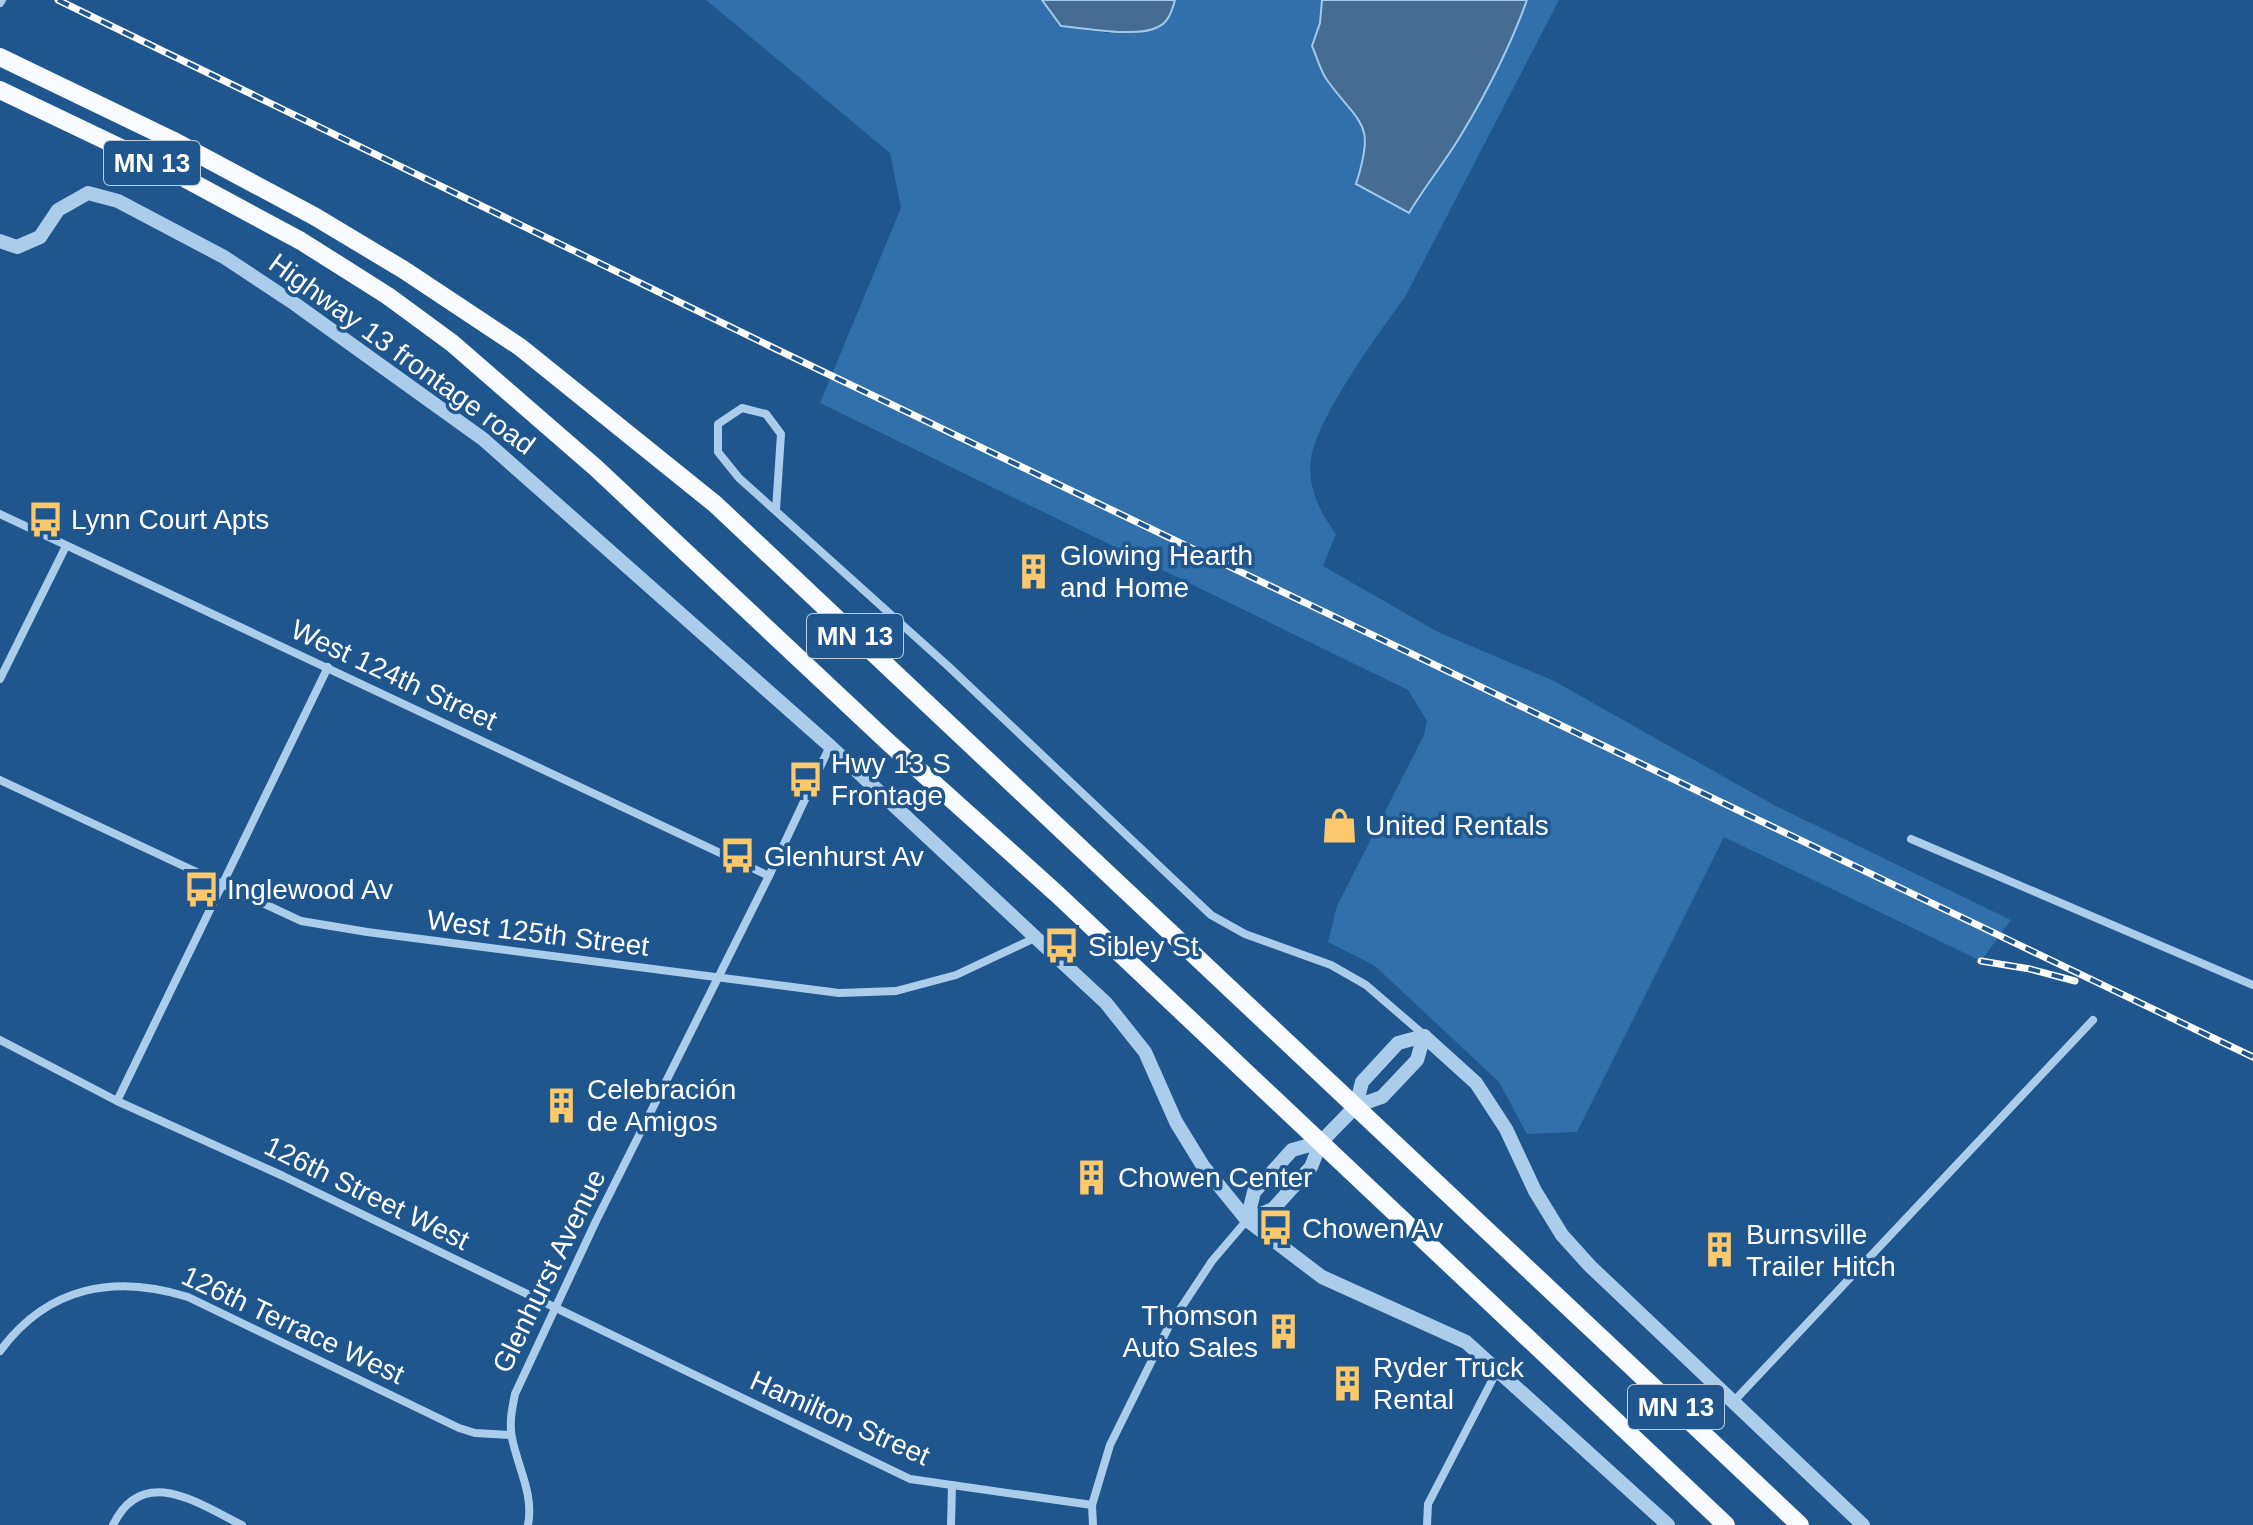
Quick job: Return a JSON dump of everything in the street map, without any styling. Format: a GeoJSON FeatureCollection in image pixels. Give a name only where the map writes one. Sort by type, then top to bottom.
{"type":"FeatureCollection","features":[{"type":"Feature","properties":{"kind":"highway","name":"MN 13"},"geometry":{"type":"LineString","coordinates":[[0,57],[172,140],[314,216],[404,270],[520,347],[715,504],[1800,1525]]}},
{"type":"Feature","properties":{"kind":"highway","name":"MN 13"},"geometry":{"type":"LineString","coordinates":[[0,90],[186,179],[301,241],[388,296],[452,343],[596,468],[889,743],[1057,894],[1726,1525]]}},
{"type":"Feature","properties":{"kind":"street","name":"Highway 13 frontage road"},"geometry":{"type":"LineString","coordinates":[[0,241],[17,247],[40,237],[58,210],[88,193],[118,201],[224,257],[483,439],[830,746]]}},
{"type":"Feature","properties":{"kind":"street"},"geometry":{"type":"LineString","coordinates":[[776,510],[781,434],[766,414],[742,408],[718,424],[718,452],[739,478],[948,666],[1211,915],[1245,934],[1331,965],[1366,985],[1476,1083],[1506,1129],[1535,1191],[1562,1235],[1863,1525]]}},
{"type":"Feature","properties":{"kind":"street","name":"West 124th Street"},"geometry":{"type":"LineString","coordinates":[[0,514],[769,876]]}},
{"type":"Feature","properties":{"kind":"street"},"geometry":{"type":"LineString","coordinates":[[0,679],[66,546]]}},
{"type":"Feature","properties":{"kind":"street"},"geometry":{"type":"LineString","coordinates":[[117,1101],[328,667]]}},
{"type":"Feature","properties":{"kind":"street"},"geometry":{"type":"LineString","coordinates":[[830,746],[1106,1003],[1145,1052],[1183,1133],[1203,1166],[1247,1220],[1322,1277],[1466,1342],[1668,1525]]}},
{"type":"Feature","properties":{"kind":"street","name":"Glenhurst Avenue"},"geometry":{"type":"LineString","coordinates":[[528,1525],[527,1485],[511,1435],[510,1417],[515,1394],[830,746]]}},
{"type":"Feature","properties":{"kind":"street","name":"West 125th Street"},"geometry":{"type":"LineString","coordinates":[[0,780],[301,921],[367,932],[839,993],[896,991],[956,975],[1038,937]]}},
{"type":"Feature","properties":{"kind":"street"},"geometry":{"type":"LineString","coordinates":[[1911,839],[2253,985]]}},
{"type":"Feature","properties":{"kind":"street"},"geometry":{"type":"LineString","coordinates":[[1735,1400],[2093,1020]]}},
{"type":"Feature","properties":{"kind":"street"},"geometry":{"type":"LineString","coordinates":[[1356,1106],[1362,1082],[1398,1043],[1424,1036]]}},
{"type":"Feature","properties":{"kind":"street"},"geometry":{"type":"LineString","coordinates":[[1247,1220],[1273,1209],[1311,1167],[1321,1142],[1356,1106],[1382,1097],[1417,1060],[1424,1036]]}},
{"type":"Feature","properties":{"kind":"street","name":"126th Street West"},"geometry":{"type":"LineString","coordinates":[[0,1040],[117,1101],[283,1176],[714,1386]]}},
{"type":"Feature","properties":{"kind":"street"},"geometry":{"type":"LineString","coordinates":[[1093,1525],[1092,1505],[1110,1445],[1174,1317],[1212,1261],[1247,1220],[1254,1192],[1292,1150],[1321,1142]]}},
{"type":"Feature","properties":{"kind":"street","name":"126th Terrace West"},"geometry":{"type":"LineString","coordinates":[[0,1351],[25,1324],[52,1303],[75,1293],[116,1285],[163,1289],[188,1297],[459,1428],[475,1433],[511,1435]]}},
{"type":"Feature","properties":{"kind":"street"},"geometry":{"type":"LineString","coordinates":[[1427,1525],[1428,1504],[1497,1371]]}},
{"type":"Feature","properties":{"kind":"street","name":"Hamilton Street"},"geometry":{"type":"LineString","coordinates":[[714,1386],[910,1479],[1092,1505]]}},
{"type":"Feature","properties":{"kind":"street"},"geometry":{"type":"LineString","coordinates":[[951,1525],[952,1485]]}},
{"type":"Feature","properties":{"kind":"street"},"geometry":{"type":"LineString","coordinates":[[113,1525],[134,1499],[147,1492],[175,1493],[242,1525]]}},
{"type":"Feature","properties":{"kind":"shaded area"},"geometry":{"type":"Polygon","coordinates":[[[706,0],[1042,0],[1061,26],[1107,33],[1157,29],[1172,11],[1175,0],[1322,0],[1320,23],[1312,46],[1325,77],[1362,121],[1366,141],[1356,184],[1409,213],[1455,145],[1479,102],[1527,0],[1559,0],[1405,297],[1350,376],[1316,441],[1310,469],[1313,489],[1320,508],[1336,534],[1323,566],[1438,632],[1554,681],[1774,805],[2011,920],[1981,961],[1724,837],[1577,1132],[1527,1134],[1499,1082],[1375,966],[1328,942],[1337,906],[1424,735],[1427,721],[1408,690],[820,403],[901,208],[890,153],[706,0]]]}},
{"type":"Feature","properties":{"kind":"shaded area"},"geometry":{"type":"Polygon","coordinates":[[[1042,0],[1175,0],[1170,15],[1162,25],[1149,30],[1125,32],[1061,26],[1042,0]]]}},
{"type":"Feature","properties":{"kind":"shaded area"},"geometry":{"type":"Polygon","coordinates":[[[1322,0],[1527,0],[1506,52],[1480,102],[1409,213],[1356,184],[1365,148],[1362,126],[1325,76],[1312,46],[1320,23],[1322,0]]]}},
{"type":"Feature","properties":{"kind":"railway"},"geometry":{"type":"LineString","coordinates":[[58,0],[780,351],[2253,1057]]}},
{"type":"Feature","properties":{"kind":"railway"},"geometry":{"type":"LineString","coordinates":[[1981,961],[2075,981]]}},
{"type":"Feature","properties":{"kind":"place","name":"Lynn Court Apts"},"geometry":{"type":"Point","coordinates":[45,519]}},
{"type":"Feature","properties":{"kind":"place","name":"Glowing Hearth and Home"},"geometry":{"type":"Point","coordinates":[1034,571]}},
{"type":"Feature","properties":{"kind":"place","name":"Hwy 13 S Frontage"},"geometry":{"type":"Point","coordinates":[805,779]}},
{"type":"Feature","properties":{"kind":"place","name":"United Rentals"},"geometry":{"type":"Point","coordinates":[1339,825]}},
{"type":"Feature","properties":{"kind":"place","name":"Glenhurst Av"},"geometry":{"type":"Point","coordinates":[738,856]}},
{"type":"Feature","properties":{"kind":"place","name":"Inglewood Av"},"geometry":{"type":"Point","coordinates":[201,889]}},
{"type":"Feature","properties":{"kind":"place","name":"Sibley St"},"geometry":{"type":"Point","coordinates":[1062,946]}},
{"type":"Feature","properties":{"kind":"place","name":"Celebración de Amigos"},"geometry":{"type":"Point","coordinates":[561,1105]}},
{"type":"Feature","properties":{"kind":"place","name":"Chowen Center"},"geometry":{"type":"Point","coordinates":[1092,1177]}},
{"type":"Feature","properties":{"kind":"place","name":"Chowen Av"},"geometry":{"type":"Point","coordinates":[1276,1228]}},
{"type":"Feature","properties":{"kind":"place","name":"Burnsville Trailer Hitch"},"geometry":{"type":"Point","coordinates":[1720,1250]}},
{"type":"Feature","properties":{"kind":"place","name":"Thomson Auto Sales"},"geometry":{"type":"Point","coordinates":[1284,1331]}},
{"type":"Feature","properties":{"kind":"place","name":"Ryder Truck Rental"},"geometry":{"type":"Point","coordinates":[1347,1383]}}]}
